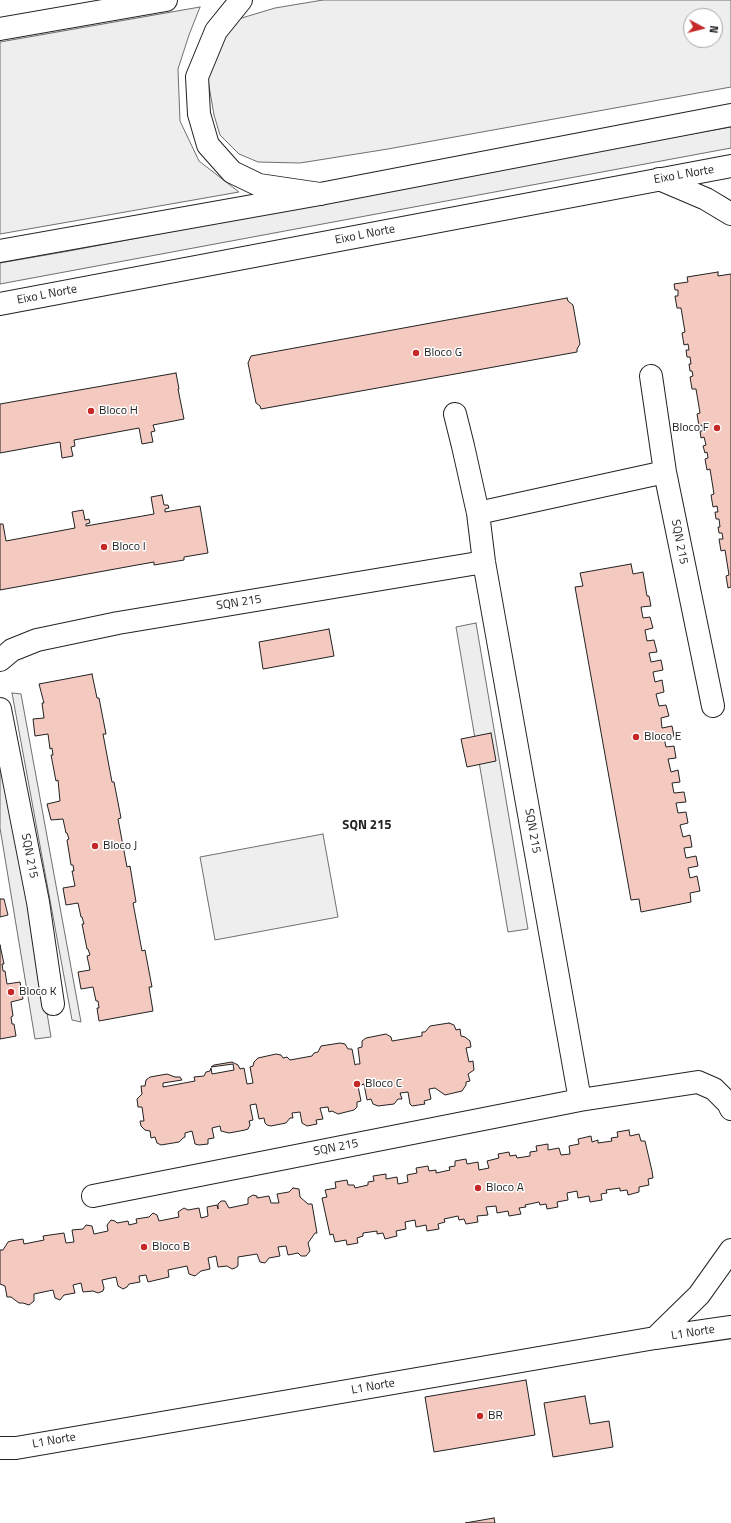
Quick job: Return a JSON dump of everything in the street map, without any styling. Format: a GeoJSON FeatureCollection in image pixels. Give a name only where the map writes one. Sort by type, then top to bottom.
{"type":"FeatureCollection","features":[{"type":"Feature","properties":{"kind":"main road"},"geometry":{"type":"LineString","coordinates":[[0,28],[166,0]]}},
{"type":"Feature","properties":{"kind":"main road"},"geometry":{"type":"LineString","coordinates":[[241,0],[216,31],[197,78],[199,114],[208,145],[232,172],[259,185],[320,194]]}},
{"type":"Feature","properties":{"kind":"main road"},"geometry":{"type":"LineString","coordinates":[[0,250],[320,194],[731,115]]}},
{"type":"Feature","properties":{"kind":"main road","name":"Eixo L Norte"},"geometry":{"type":"LineString","coordinates":[[0,304],[731,166]]}},
{"type":"Feature","properties":{"kind":"main road"},"geometry":{"type":"LineString","coordinates":[[659,179],[706,200],[731,214]]}},
{"type":"Feature","properties":{"kind":"main road","name":"SQN 215"},"geometry":{"type":"LineString","coordinates":[[651,376],[665,472],[713,706]]}},
{"type":"Feature","properties":{"kind":"main road","name":"SQN 215"},"geometry":{"type":"LineString","coordinates":[[455,414],[478,513],[484,562],[580,1100]]}},
{"type":"Feature","properties":{"kind":"main road"},"geometry":{"type":"LineString","coordinates":[[478,513],[665,472]]}},
{"type":"Feature","properties":{"kind":"main road","name":"SQN 215"},"geometry":{"type":"LineString","coordinates":[[0,660],[12,650],[36,640],[118,623],[484,562]]}},
{"type":"Feature","properties":{"kind":"main road","name":"SQN 215"},"geometry":{"type":"LineString","coordinates":[[0,709],[38,902],[53,1004]]}},
{"type":"Feature","properties":{"kind":"main road","name":"SQN 215"},"geometry":{"type":"LineString","coordinates":[[93,1196],[580,1100],[698,1082],[714,1089],[728,1103],[731,1109]]}},
{"type":"Feature","properties":{"kind":"main road"},"geometry":{"type":"LineString","coordinates":[[655,1338],[699,1295],[731,1250]]}},
{"type":"Feature","properties":{"kind":"main road","name":"L1 Norte"},"geometry":{"type":"LineString","coordinates":[[5,1450],[655,1338],[731,1327]]}},
{"type":"Feature","properties":{"kind":"shaded area"},"geometry":{"type":"Polygon","coordinates":[[[323,0],[731,0],[731,87],[388,149],[300,163],[258,162],[239,154],[220,135],[214,115],[208,80],[215,48],[235,20],[275,8],[323,0]]]}},
{"type":"Feature","properties":{"kind":"shaded area"},"geometry":{"type":"Polygon","coordinates":[[[200,7],[178,69],[180,121],[199,161],[239,192],[0,234],[0,42],[200,7]]]}},
{"type":"Feature","properties":{"kind":"shaded area"},"geometry":{"type":"Polygon","coordinates":[[[731,127],[731,148],[0,284],[0,263],[562,157],[731,127]]]}},
{"type":"Feature","properties":{"kind":"shaded area"},"geometry":{"type":"Polygon","coordinates":[[[476,623],[528,929],[508,932],[456,627],[476,623]]]}},
{"type":"Feature","properties":{"kind":"shaded area"},"geometry":{"type":"Polygon","coordinates":[[[12,693],[21,694],[81,1022],[72,1020],[12,693]]]}},
{"type":"Feature","properties":{"kind":"shaded area"},"geometry":{"type":"Polygon","coordinates":[[[0,733],[51,1037],[35,1039],[0,828],[0,733]]]}},
{"type":"Feature","properties":{"kind":"shaded area"},"geometry":{"type":"Polygon","coordinates":[[[323,834],[338,917],[215,940],[200,857],[323,834]]]}},
{"type":"Feature","properties":{"kind":"building","name":"Bloco F"},"geometry":{"type":"Polygon","coordinates":[[[718,272],[718,276],[731,274],[731,587],[728,588],[726,576],[729,575],[725,550],[721,551],[719,539],[723,539],[722,533],[719,533],[719,519],[716,519],[715,512],[718,512],[717,506],[713,507],[711,495],[714,494],[710,469],[707,470],[705,459],[708,458],[707,452],[705,453],[703,446],[706,445],[704,437],[701,438],[700,431],[703,431],[702,425],[699,426],[697,414],[700,413],[696,389],[692,389],[690,377],[693,376],[692,371],[690,371],[690,357],[687,357],[686,350],[689,350],[688,344],[684,345],[682,333],[685,332],[681,308],[677,308],[675,296],[678,296],[678,290],[675,290],[674,284],[688,282],[687,277],[718,272]]]}},
{"type":"Feature","properties":{"kind":"building","name":"Bloco G"},"geometry":{"type":"Polygon","coordinates":[[[567,298],[573,305],[580,344],[577,352],[261,409],[256,403],[248,363],[251,356],[567,298]]]}},
{"type":"Feature","properties":{"kind":"building","name":"Bloco H"},"geometry":{"type":"Polygon","coordinates":[[[176,373],[184,419],[153,425],[155,431],[151,432],[153,442],[142,444],[139,428],[74,440],[75,446],[71,447],[73,456],[62,458],[60,442],[0,453],[0,404],[176,373]]]}},
{"type":"Feature","properties":{"kind":"building","name":"Bloco I"},"geometry":{"type":"Polygon","coordinates":[[[162,495],[164,505],[168,505],[169,508],[165,509],[165,512],[200,506],[208,553],[184,557],[184,560],[154,565],[154,562],[0,590],[0,524],[3,524],[6,541],[75,528],[72,512],[83,510],[85,520],[89,519],[90,523],[86,524],[86,526],[154,514],[151,497],[162,495]]]}},
{"type":"Feature","properties":{"kind":"building","name":"Bloco E"},"geometry":{"type":"Polygon","coordinates":[[[631,564],[633,574],[643,572],[647,596],[649,596],[651,606],[641,607],[643,618],[650,617],[653,628],[645,630],[647,641],[654,640],[657,652],[649,653],[651,662],[661,660],[663,670],[653,672],[655,682],[662,680],[664,692],[656,694],[659,706],[666,705],[669,716],[661,718],[662,728],[672,726],[674,736],[664,738],[666,747],[674,746],[676,758],[668,759],[671,772],[678,770],[680,782],[672,783],[674,793],[684,792],[686,802],[676,803],[678,813],[686,812],[688,823],[680,825],[683,837],[690,835],[692,847],[684,848],[686,858],[696,856],[698,866],[688,868],[690,878],[697,876],[700,891],[690,893],[691,902],[641,912],[639,899],[631,900],[575,587],[583,586],[580,573],[631,564]]]}},
{"type":"Feature","properties":{"kind":"building"},"geometry":{"type":"Polygon","coordinates":[[[329,629],[334,656],[263,669],[259,642],[329,629]]]}},
{"type":"Feature","properties":{"kind":"building","name":"Bloco J"},"geometry":{"type":"Polygon","coordinates":[[[92,674],[97,698],[99,698],[106,734],[103,734],[112,782],[114,782],[121,818],[118,819],[127,867],[130,866],[136,902],[133,903],[142,951],[145,950],[152,987],[149,987],[153,1011],[99,1021],[97,1008],[99,1008],[98,1001],[96,1001],[93,987],[81,989],[78,972],[90,970],[87,956],[90,955],[87,949],[82,924],[84,924],[78,903],[66,905],[63,888],[75,886],[72,871],[74,871],[73,865],[71,865],[67,840],[69,839],[63,819],[51,820],[47,804],[60,801],[58,780],[56,781],[51,755],[53,755],[52,748],[50,749],[48,734],[35,736],[33,719],[44,718],[42,703],[44,703],[39,684],[92,674]]]}},
{"type":"Feature","properties":{"kind":"building"},"geometry":{"type":"Polygon","coordinates":[[[491,733],[496,761],[467,767],[461,739],[491,733]]]}},
{"type":"Feature","properties":{"kind":"building"},"geometry":{"type":"Polygon","coordinates":[[[0,899],[4,899],[8,915],[0,917],[0,899]]]}},
{"type":"Feature","properties":{"kind":"building","name":"Bloco K"},"geometry":{"type":"Polygon","coordinates":[[[0,945],[4,964],[2,964],[3,971],[5,971],[7,984],[20,982],[23,999],[11,1002],[13,1016],[11,1017],[12,1024],[14,1024],[16,1036],[0,1039],[0,945]]]}},
{"type":"Feature","properties":{"kind":"building","name":"Bloco C"},"geometry":{"type":"Polygon","coordinates":[[[449,1023],[454,1025],[456,1030],[460,1029],[461,1036],[470,1041],[471,1047],[466,1048],[469,1062],[473,1061],[474,1070],[468,1074],[470,1081],[466,1082],[466,1085],[462,1091],[445,1095],[435,1088],[429,1089],[431,1099],[424,1101],[425,1104],[412,1106],[410,1104],[408,1092],[400,1093],[402,1099],[398,1099],[394,1104],[378,1106],[373,1104],[371,1099],[367,1100],[364,1084],[358,1086],[361,1101],[357,1102],[357,1107],[354,1110],[338,1114],[332,1111],[329,1112],[328,1107],[320,1108],[323,1119],[316,1120],[317,1124],[307,1126],[302,1123],[300,1112],[292,1113],[293,1118],[290,1118],[286,1123],[271,1126],[267,1125],[264,1118],[259,1119],[256,1104],[250,1105],[253,1120],[249,1121],[250,1125],[248,1129],[229,1133],[221,1131],[220,1126],[212,1128],[214,1138],[208,1139],[208,1144],[195,1144],[192,1131],[185,1133],[185,1137],[179,1142],[161,1145],[157,1143],[155,1137],[151,1138],[150,1131],[145,1130],[141,1126],[140,1121],[144,1121],[142,1107],[138,1107],[137,1099],[142,1094],[141,1086],[145,1086],[146,1080],[150,1077],[167,1074],[180,1077],[182,1080],[163,1083],[163,1087],[195,1081],[194,1077],[204,1076],[206,1072],[210,1071],[211,1068],[212,1074],[234,1070],[233,1064],[211,1067],[214,1065],[232,1062],[238,1065],[240,1069],[244,1068],[247,1084],[253,1083],[250,1067],[253,1066],[254,1062],[258,1058],[276,1054],[281,1055],[283,1058],[287,1057],[290,1060],[312,1056],[314,1053],[318,1052],[321,1046],[340,1043],[345,1044],[348,1049],[352,1049],[355,1065],[360,1064],[358,1048],[362,1047],[362,1041],[366,1038],[386,1034],[391,1037],[392,1041],[422,1036],[422,1032],[425,1032],[430,1026],[449,1023]]]}},
{"type":"Feature","properties":{"kind":"building","name":"Bloco A"},"geometry":{"type":"Polygon","coordinates":[[[629,1130],[630,1136],[639,1134],[641,1141],[645,1141],[652,1171],[653,1178],[648,1179],[649,1185],[639,1187],[639,1192],[628,1195],[627,1190],[620,1191],[620,1188],[606,1190],[607,1193],[601,1194],[602,1200],[590,1202],[589,1196],[578,1198],[577,1191],[567,1193],[568,1200],[557,1202],[558,1207],[547,1209],[546,1204],[540,1205],[539,1202],[519,1208],[521,1214],[509,1216],[508,1211],[497,1213],[496,1206],[486,1207],[488,1215],[477,1216],[478,1222],[466,1224],[464,1219],[459,1220],[458,1216],[444,1219],[445,1222],[438,1224],[439,1229],[427,1231],[426,1225],[416,1227],[415,1220],[405,1222],[406,1229],[396,1231],[397,1236],[385,1239],[383,1233],[377,1234],[377,1231],[363,1233],[363,1236],[357,1238],[358,1243],[347,1245],[346,1240],[335,1242],[333,1234],[330,1235],[322,1198],[327,1197],[325,1190],[336,1188],[335,1182],[347,1180],[348,1185],[354,1185],[355,1188],[368,1185],[368,1182],[374,1181],[373,1176],[386,1174],[386,1179],[397,1177],[398,1184],[408,1182],[407,1175],[417,1173],[416,1168],[428,1166],[429,1171],[436,1170],[436,1173],[450,1170],[449,1167],[455,1166],[455,1161],[466,1159],[467,1164],[478,1162],[479,1170],[489,1168],[487,1161],[499,1158],[498,1154],[509,1152],[510,1156],[516,1155],[517,1158],[530,1156],[530,1152],[537,1151],[536,1146],[548,1144],[548,1150],[559,1148],[561,1155],[570,1154],[569,1146],[579,1144],[578,1139],[591,1136],[592,1142],[598,1140],[598,1143],[612,1141],[611,1138],[618,1137],[617,1132],[629,1130]]]}},
{"type":"Feature","properties":{"kind":"building","name":"Bloco B"},"geometry":{"type":"Polygon","coordinates":[[[293,1188],[299,1189],[300,1197],[308,1204],[312,1204],[317,1233],[315,1233],[308,1243],[310,1251],[306,1256],[301,1256],[298,1253],[288,1255],[286,1246],[278,1247],[280,1256],[269,1258],[265,1263],[260,1262],[257,1254],[238,1257],[238,1266],[232,1269],[227,1266],[218,1267],[216,1256],[208,1258],[210,1269],[201,1271],[195,1276],[189,1274],[187,1266],[168,1270],[169,1277],[148,1282],[146,1275],[139,1276],[140,1282],[129,1284],[123,1289],[118,1286],[116,1277],[102,1280],[104,1288],[103,1291],[98,1293],[93,1291],[83,1292],[81,1283],[73,1285],[75,1293],[64,1295],[60,1300],[55,1298],[53,1290],[34,1294],[34,1301],[29,1305],[19,1303],[11,1297],[7,1297],[5,1286],[0,1284],[0,1250],[3,1250],[8,1242],[11,1241],[23,1239],[24,1244],[44,1240],[43,1236],[64,1233],[66,1243],[74,1242],[72,1230],[83,1229],[86,1225],[92,1226],[94,1234],[108,1231],[107,1225],[111,1220],[117,1223],[128,1221],[129,1225],[137,1223],[136,1219],[149,1217],[153,1213],[157,1215],[159,1221],[179,1217],[178,1212],[184,1208],[188,1210],[199,1208],[201,1218],[208,1216],[207,1207],[217,1205],[218,1209],[218,1204],[221,1201],[225,1201],[229,1208],[248,1204],[248,1198],[253,1195],[257,1196],[257,1198],[269,1196],[271,1203],[279,1203],[277,1194],[289,1192],[293,1188]]]}},
{"type":"Feature","properties":{"kind":"building","name":"BR"},"geometry":{"type":"Polygon","coordinates":[[[526,1380],[535,1435],[434,1452],[425,1397],[526,1380]]]}},
{"type":"Feature","properties":{"kind":"building"},"geometry":{"type":"Polygon","coordinates":[[[585,1396],[590,1424],[609,1421],[613,1447],[553,1457],[544,1403],[585,1396]]]}},
{"type":"Feature","properties":{"kind":"building"},"geometry":{"type":"Polygon","coordinates":[[[494,1518],[495,1523],[465,1523],[494,1518]]]}},
{"type":"Feature","properties":{"kind":"place","name":"Bloco G"},"geometry":{"type":"Point","coordinates":[416,353]}},
{"type":"Feature","properties":{"kind":"place","name":"Bloco H"},"geometry":{"type":"Point","coordinates":[91,411]}},
{"type":"Feature","properties":{"kind":"place","name":"Bloco F"},"geometry":{"type":"Point","coordinates":[717,428]}},
{"type":"Feature","properties":{"kind":"place","name":"Bloco I"},"geometry":{"type":"Point","coordinates":[104,547]}},
{"type":"Feature","properties":{"kind":"place","name":"Bloco E"},"geometry":{"type":"Point","coordinates":[636,737]}},
{"type":"Feature","properties":{"kind":"place","name":"Bloco J"},"geometry":{"type":"Point","coordinates":[95,846]}},
{"type":"Feature","properties":{"kind":"place","name":"Bloco K"},"geometry":{"type":"Point","coordinates":[11,992]}},
{"type":"Feature","properties":{"kind":"place","name":"Bloco C"},"geometry":{"type":"Point","coordinates":[357,1084]}},
{"type":"Feature","properties":{"kind":"place","name":"Bloco A"},"geometry":{"type":"Point","coordinates":[478,1188]}},
{"type":"Feature","properties":{"kind":"place","name":"Bloco B"},"geometry":{"type":"Point","coordinates":[144,1247]}},
{"type":"Feature","properties":{"kind":"place","name":"BR"},"geometry":{"type":"Point","coordinates":[480,1416]}},
{"type":"Feature","properties":{"kind":"district","name":"SQN 215"},"geometry":{"type":"Point","coordinates":[367,826]}}]}
